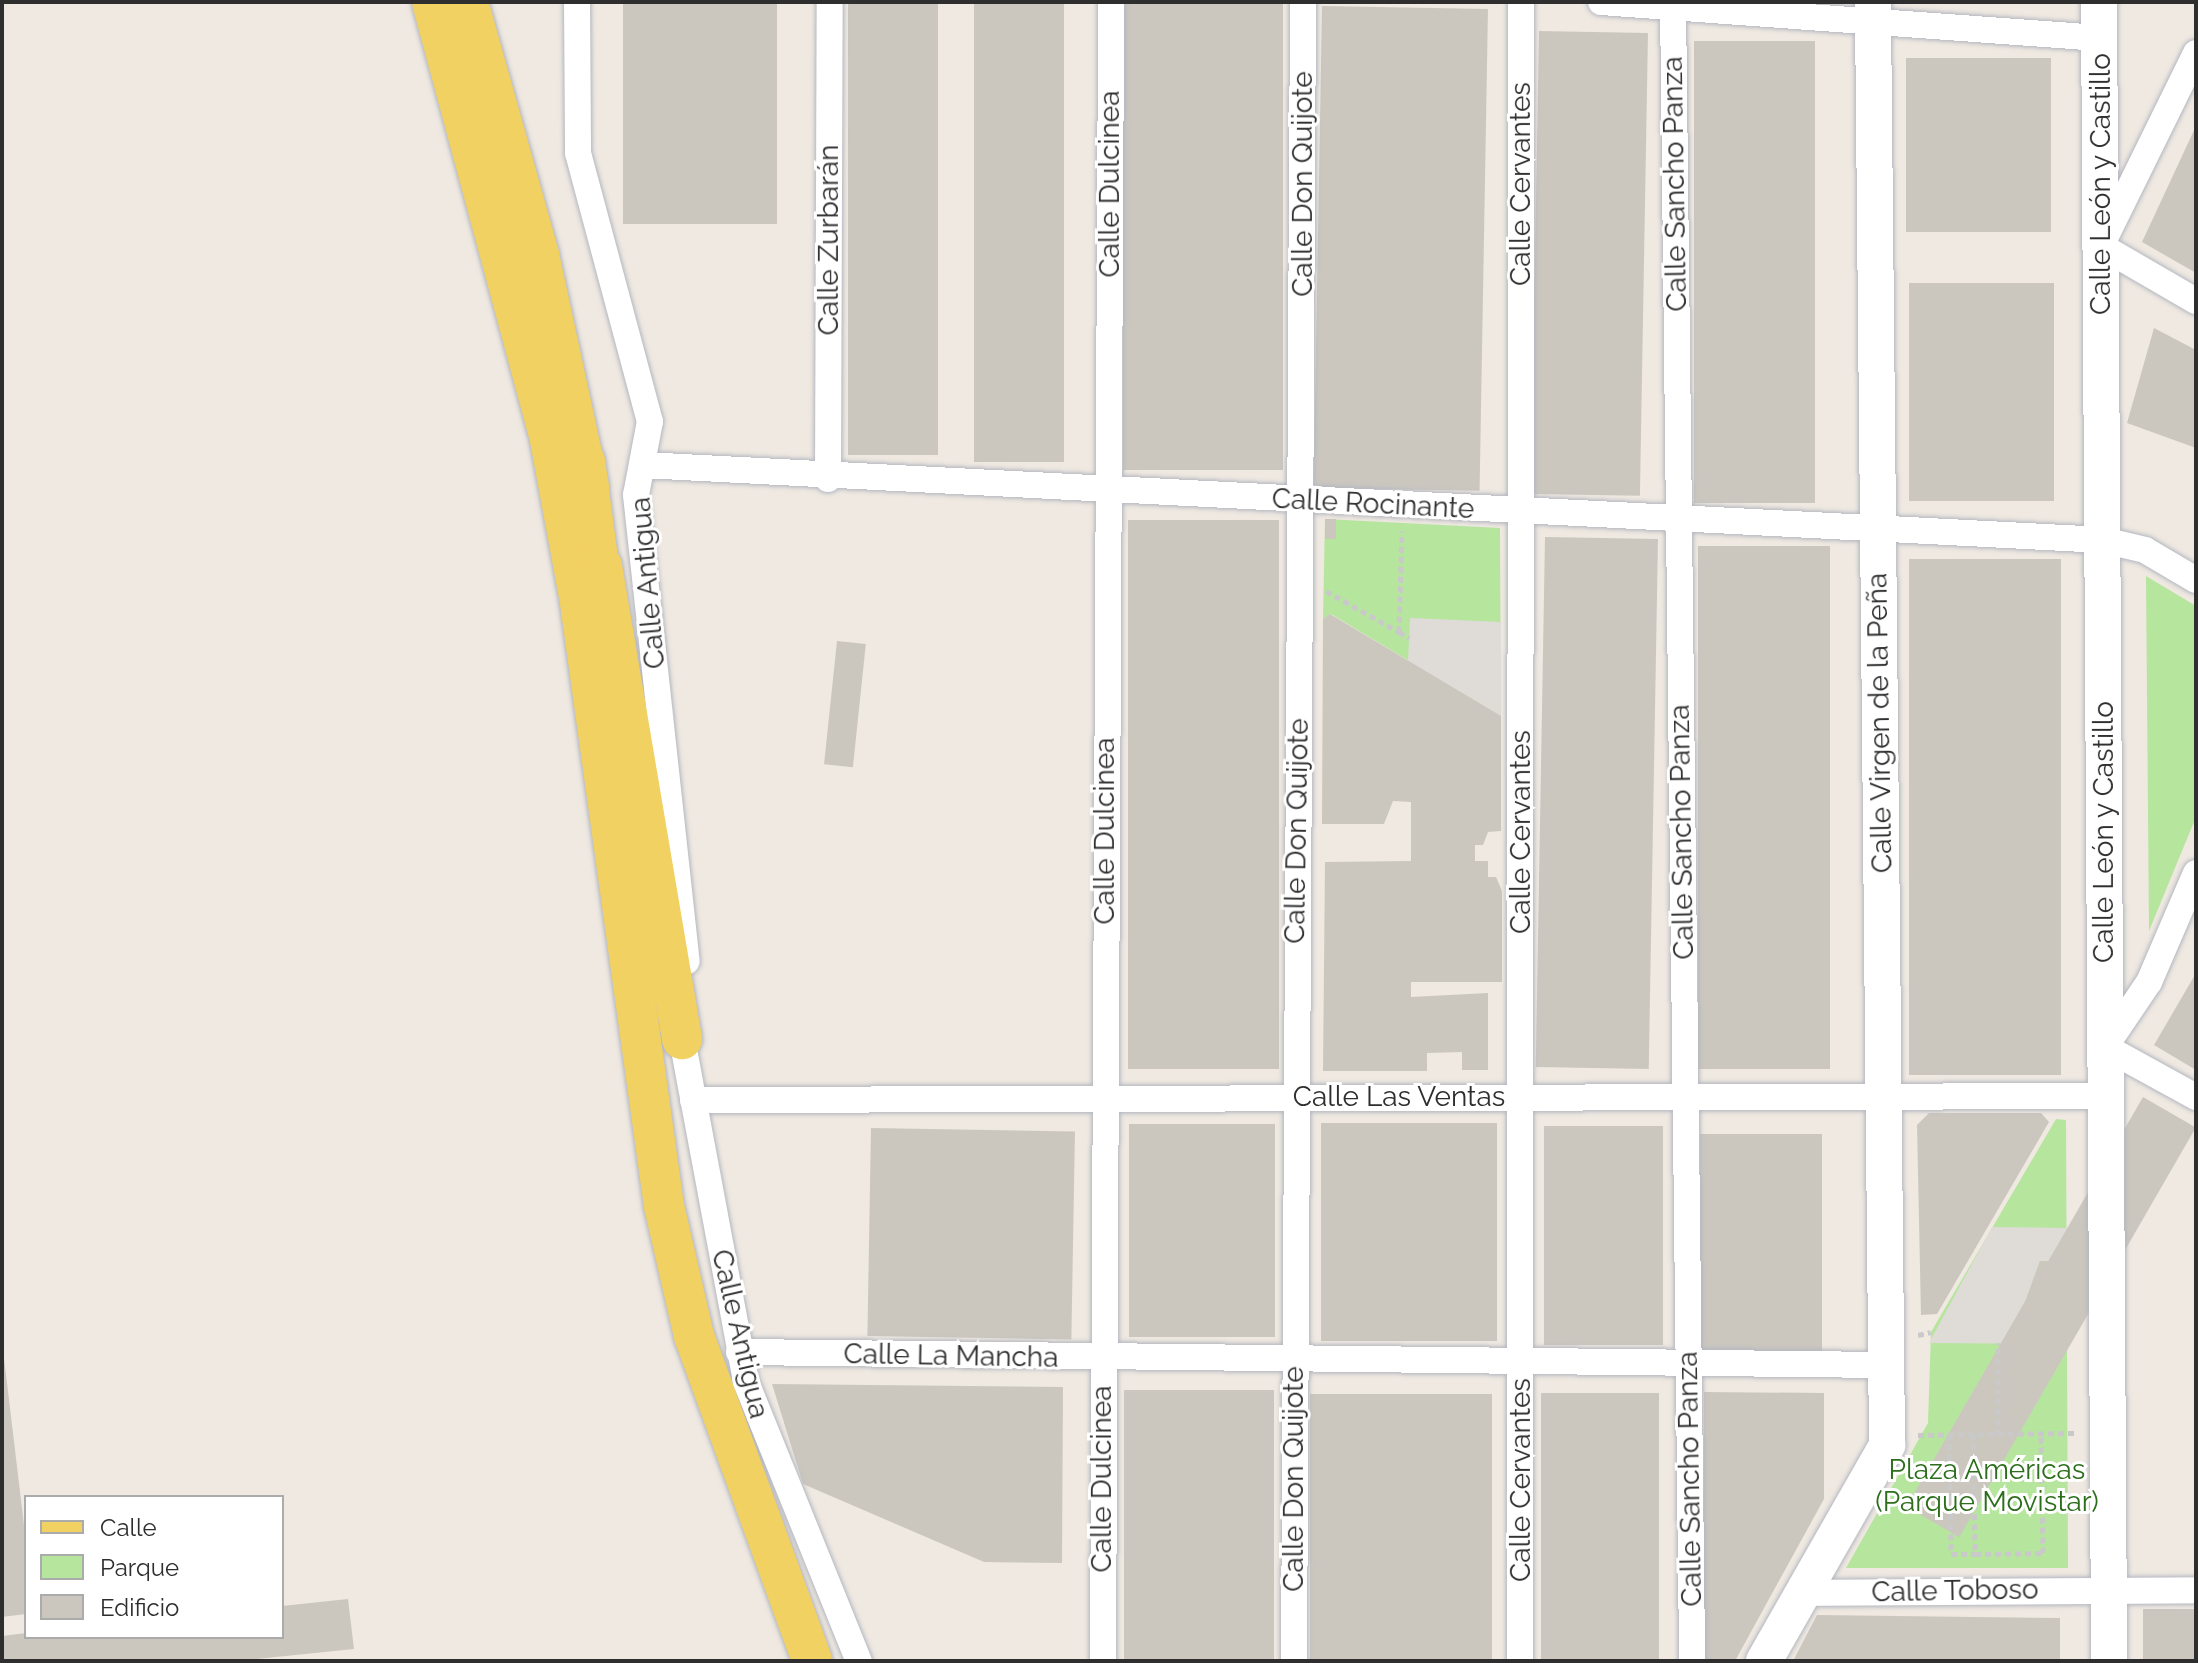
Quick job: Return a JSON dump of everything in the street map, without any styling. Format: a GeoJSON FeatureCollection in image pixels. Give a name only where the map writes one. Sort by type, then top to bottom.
{"type":"FeatureCollection","features":[{"type":"Feature","properties":{"kind":"main road"},"geometry":{"type":"LineString","coordinates":[[432,2],[517,300],[579,596],[664,1206],[725,1433],[812,1661]]}},
{"type":"Feature","properties":{"kind":"main road"},"geometry":{"type":"LineString","coordinates":[[451,2],[521,260],[517,300]]}},
{"type":"Feature","properties":{"kind":"main road"},"geometry":{"type":"LineString","coordinates":[[468,2],[539,255],[585,461],[682,1039]]}},
{"type":"Feature","properties":{"kind":"main road"},"geometry":{"type":"LineString","coordinates":[[496,2],[534,184],[539,255]]}},
{"type":"Feature","properties":{"kind":"main road"},"geometry":{"type":"LineString","coordinates":[[585,461],[677,1197],[741,1433],[827,1661]]}},
{"type":"Feature","properties":{"kind":"street","name":"Calle Antigua"},"geometry":{"type":"LineString","coordinates":[[577,2],[578,153],[650,421],[636,495],[689,981]]}},
{"type":"Feature","properties":{"kind":"street","name":"Calle Zurbarán"},"geometry":{"type":"LineString","coordinates":[[828,479],[830,2]]}},
{"type":"Feature","properties":{"kind":"street","name":"Calle Dulcinea"},"geometry":{"type":"LineString","coordinates":[[1103,1661],[1102,1359],[1111,2]]}},
{"type":"Feature","properties":{"kind":"street","name":"Calle Don Quijote"},"geometry":{"type":"LineString","coordinates":[[1294,1661],[1294,1097],[1303,2]]}},
{"type":"Feature","properties":{"kind":"street","name":"Calle Cervantes"},"geometry":{"type":"LineString","coordinates":[[1520,1661],[1521,2]]}},
{"type":"Feature","properties":{"kind":"street"},"geometry":{"type":"LineString","coordinates":[[1601,2],[1873,12],[2100,38]]}},
{"type":"Feature","properties":{"kind":"street","name":"Calle León y Castillo"},"geometry":{"type":"LineString","coordinates":[[2099,2],[2109,1661]]}},
{"type":"Feature","properties":{"kind":"street","name":"Calle Sancho Panza"},"geometry":{"type":"LineString","coordinates":[[1673,5],[1692,1661]]}},
{"type":"Feature","properties":{"kind":"street","name":"Calle Virgen de la Peña"},"geometry":{"type":"LineString","coordinates":[[1873,12],[1883,1365],[1899,1440]]}},
{"type":"Feature","properties":{"kind":"street"},"geometry":{"type":"LineString","coordinates":[[2196,53],[2101,246],[2196,301]]}},
{"type":"Feature","properties":{"kind":"street","name":"Calle Rocinante"},"geometry":{"type":"LineString","coordinates":[[643,465],[828,479],[2103,540],[2145,550],[2196,580]]}},
{"type":"Feature","properties":{"kind":"street"},"geometry":{"type":"LineString","coordinates":[[2196,873],[2149,982],[2105,1047],[2196,1097]]}},
{"type":"Feature","properties":{"kind":"street","name":"Calle Antigua"},"geometry":{"type":"LineString","coordinates":[[682,1039],[739,1352],[757,1417],[859,1661]]}},
{"type":"Feature","properties":{"kind":"street","name":"Calle Las Ventas"},"geometry":{"type":"LineString","coordinates":[[693,1100],[2105,1096]]}},
{"type":"Feature","properties":{"kind":"street","name":"Calle La Mancha"},"geometry":{"type":"LineString","coordinates":[[739,1352],[1102,1359],[1883,1365]]}},
{"type":"Feature","properties":{"kind":"street"},"geometry":{"type":"LineString","coordinates":[[1764,1661],[1802,1593],[1899,1440]]}},
{"type":"Feature","properties":{"kind":"street","name":"Calle Toboso"},"geometry":{"type":"LineString","coordinates":[[1802,1593],[2108,1588],[2196,1590]]}},
{"type":"Feature","properties":{"kind":"path"},"geometry":{"type":"LineString","coordinates":[[1399,632],[1402,528]]}},
{"type":"Feature","properties":{"kind":"path"},"geometry":{"type":"LineString","coordinates":[[1300,576],[1409,638]]}},
{"type":"Feature","properties":{"kind":"path"},"geometry":{"type":"LineString","coordinates":[[1917,1335],[1931,1332]]}},
{"type":"Feature","properties":{"kind":"path"},"geometry":{"type":"LineString","coordinates":[[1998,1343],[1998,1434]]}},
{"type":"Feature","properties":{"kind":"path"},"geometry":{"type":"LineString","coordinates":[[1949,1434],[1951,1554],[1975,1554],[2043,1553],[2041,1433]]}},
{"type":"Feature","properties":{"kind":"path"},"geometry":{"type":"LineString","coordinates":[[1899,1440],[1949,1434],[2077,1433]]}},
{"type":"Feature","properties":{"kind":"path"},"geometry":{"type":"LineString","coordinates":[[1973,1434],[1975,1554]]}},
{"type":"Feature","properties":{"kind":"green space"},"geometry":{"type":"Polygon","coordinates":[[[1325,519],[1500,528],[1501,716],[1331,614],[1323,619],[1325,519]]]}},
{"type":"Feature","properties":{"kind":"green space"},"geometry":{"type":"Polygon","coordinates":[[[2146,576],[2196,606],[2196,817],[2149,931],[2146,576]]]}},
{"type":"Feature","properties":{"kind":"green space","name":"Plaza Américas (Parque Movistar)"},"geometry":{"type":"Polygon","coordinates":[[[2056,1119],[2066,1120],[2068,1568],[1846,1568],[1928,1423],[1931,1332],[2056,1119]]]}},
{"type":"Feature","properties":{"kind":"shaded area"},"geometry":{"type":"Polygon","coordinates":[[[1410,618],[1501,622],[1501,716],[1408,661],[1410,618]]]}},
{"type":"Feature","properties":{"kind":"shaded area"},"geometry":{"type":"Polygon","coordinates":[[[1992,1227],[2068,1228],[2068,1344],[1929,1343],[1992,1227]],[[2040,1261],[2025,1302],[2064,1303],[2066,1262],[2040,1261]]]}},
{"type":"Feature","properties":{"kind":"building"},"geometry":{"type":"Polygon","coordinates":[[[623,2],[777,2],[777,224],[623,224],[623,2]]]}},
{"type":"Feature","properties":{"kind":"building"},"geometry":{"type":"Polygon","coordinates":[[[848,2],[938,2],[938,455],[848,455],[848,2]]]}},
{"type":"Feature","properties":{"kind":"building"},"geometry":{"type":"Polygon","coordinates":[[[974,2],[1064,2],[1064,462],[974,462],[974,2]]]}},
{"type":"Feature","properties":{"kind":"building"},"geometry":{"type":"Polygon","coordinates":[[[1123,2],[1283,2],[1283,470],[1123,470],[1123,2]]]}},
{"type":"Feature","properties":{"kind":"building"},"geometry":{"type":"Polygon","coordinates":[[[1322,6],[1488,9],[1480,491],[1314,488],[1322,6]]]}},
{"type":"Feature","properties":{"kind":"building"},"geometry":{"type":"Polygon","coordinates":[[[1539,31],[1648,33],[1640,496],[1531,494],[1539,31]]]}},
{"type":"Feature","properties":{"kind":"building"},"geometry":{"type":"Polygon","coordinates":[[[1694,41],[1815,41],[1815,503],[1694,503],[1694,41]]]}},
{"type":"Feature","properties":{"kind":"building"},"geometry":{"type":"Polygon","coordinates":[[[1906,58],[2051,58],[2051,232],[1906,232],[1906,58]]]}},
{"type":"Feature","properties":{"kind":"building"},"geometry":{"type":"Polygon","coordinates":[[[2196,126],[2196,273],[2142,242],[2196,126]]]}},
{"type":"Feature","properties":{"kind":"building"},"geometry":{"type":"Polygon","coordinates":[[[1909,283],[2054,283],[2054,501],[1909,501],[1909,283]]]}},
{"type":"Feature","properties":{"kind":"building"},"geometry":{"type":"Polygon","coordinates":[[[2154,328],[2196,350],[2196,448],[2127,423],[2154,328]]]}},
{"type":"Feature","properties":{"kind":"building"},"geometry":{"type":"Polygon","coordinates":[[[1325,519],[1336,519],[1336,539],[1325,539],[1325,519]]]}},
{"type":"Feature","properties":{"kind":"building"},"geometry":{"type":"Polygon","coordinates":[[[1128,520],[1279,520],[1279,1069],[1128,1069],[1128,520]]]}},
{"type":"Feature","properties":{"kind":"building"},"geometry":{"type":"Polygon","coordinates":[[[1545,537],[1658,539],[1649,1069],[1536,1067],[1545,537]]]}},
{"type":"Feature","properties":{"kind":"building"},"geometry":{"type":"Polygon","coordinates":[[[1698,546],[1830,546],[1830,1069],[1698,1069],[1698,546]]]}},
{"type":"Feature","properties":{"kind":"building"},"geometry":{"type":"Polygon","coordinates":[[[1909,559],[2061,559],[2061,1075],[1909,1075],[1909,559]]]}},
{"type":"Feature","properties":{"kind":"building"},"geometry":{"type":"Polygon","coordinates":[[[1330,614],[1501,716],[1501,831],[1488,832],[1483,845],[1475,845],[1475,861],[1488,861],[1488,877],[1496,877],[1502,891],[1502,982],[1411,982],[1411,997],[1488,993],[1488,1070],[1462,1070],[1462,1052],[1427,1053],[1427,1071],[1323,1071],[1325,862],[1411,861],[1411,802],[1393,801],[1384,824],[1322,824],[1323,619],[1330,614]]]}},
{"type":"Feature","properties":{"kind":"building"},"geometry":{"type":"Polygon","coordinates":[[[837,641],[866,644],[853,767],[824,764],[837,641]]]}},
{"type":"Feature","properties":{"kind":"building"},"geometry":{"type":"Polygon","coordinates":[[[2196,973],[2196,1070],[2154,1045],[2196,973]]]}},
{"type":"Feature","properties":{"kind":"building"},"geometry":{"type":"Polygon","coordinates":[[[2143,1097],[2196,1128],[1959,1537],[1906,1507],[2143,1097]]]}},
{"type":"Feature","properties":{"kind":"building"},"geometry":{"type":"Polygon","coordinates":[[[1929,1113],[2041,1113],[2049,1122],[1937,1314],[1921,1315],[1917,1125],[1929,1113]]]}},
{"type":"Feature","properties":{"kind":"building"},"geometry":{"type":"Polygon","coordinates":[[[1321,1123],[1497,1123],[1497,1341],[1321,1341],[1321,1123]]]}},
{"type":"Feature","properties":{"kind":"building"},"geometry":{"type":"Polygon","coordinates":[[[1129,1124],[1275,1124],[1275,1337],[1129,1337],[1129,1124]]]}},
{"type":"Feature","properties":{"kind":"building"},"geometry":{"type":"Polygon","coordinates":[[[1544,1126],[1663,1126],[1663,1345],[1544,1345],[1544,1126]]]}},
{"type":"Feature","properties":{"kind":"building"},"geometry":{"type":"Polygon","coordinates":[[[871,1128],[1075,1132],[1071,1340],[867,1336],[871,1128]]]}},
{"type":"Feature","properties":{"kind":"building"},"geometry":{"type":"Polygon","coordinates":[[[1700,1134],[1822,1134],[1822,1352],[1700,1352],[1700,1134]]]}},
{"type":"Feature","properties":{"kind":"building"},"geometry":{"type":"Polygon","coordinates":[[[2040,1261],[2066,1262],[2065,1303],[2025,1302],[2040,1261]]]}},
{"type":"Feature","properties":{"kind":"building"},"geometry":{"type":"Polygon","coordinates":[[[2,1341],[24,1525],[24,1614],[2,1617],[2,1341]]]}},
{"type":"Feature","properties":{"kind":"building"},"geometry":{"type":"Polygon","coordinates":[[[772,1384],[1063,1387],[1062,1563],[984,1562],[803,1484],[772,1384]]]}},
{"type":"Feature","properties":{"kind":"building"},"geometry":{"type":"Polygon","coordinates":[[[1124,1390],[1274,1390],[1274,1661],[1124,1661],[1124,1390]]]}},
{"type":"Feature","properties":{"kind":"building"},"geometry":{"type":"Polygon","coordinates":[[[1704,1392],[1824,1393],[1824,1499],[1735,1661],[1703,1661],[1704,1392]]]}},
{"type":"Feature","properties":{"kind":"building"},"geometry":{"type":"Polygon","coordinates":[[[1541,1393],[1659,1393],[1659,1661],[1541,1661],[1541,1393]]]}},
{"type":"Feature","properties":{"kind":"building"},"geometry":{"type":"Polygon","coordinates":[[[1310,1394],[1492,1394],[1492,1661],[1310,1661],[1310,1394]]]}},
{"type":"Feature","properties":{"kind":"building"},"geometry":{"type":"Polygon","coordinates":[[[348,1599],[354,1649],[237,1661],[2,1661],[2,1636],[24,1633],[24,1639],[284,1639],[284,1606],[348,1599]]]}},
{"type":"Feature","properties":{"kind":"building"},"geometry":{"type":"Polygon","coordinates":[[[2143,1609],[2196,1609],[2196,1661],[2143,1661],[2143,1609]]]}},
{"type":"Feature","properties":{"kind":"building"},"geometry":{"type":"Polygon","coordinates":[[[1817,1615],[2060,1618],[2060,1661],[1793,1661],[1817,1615]]]}}]}
